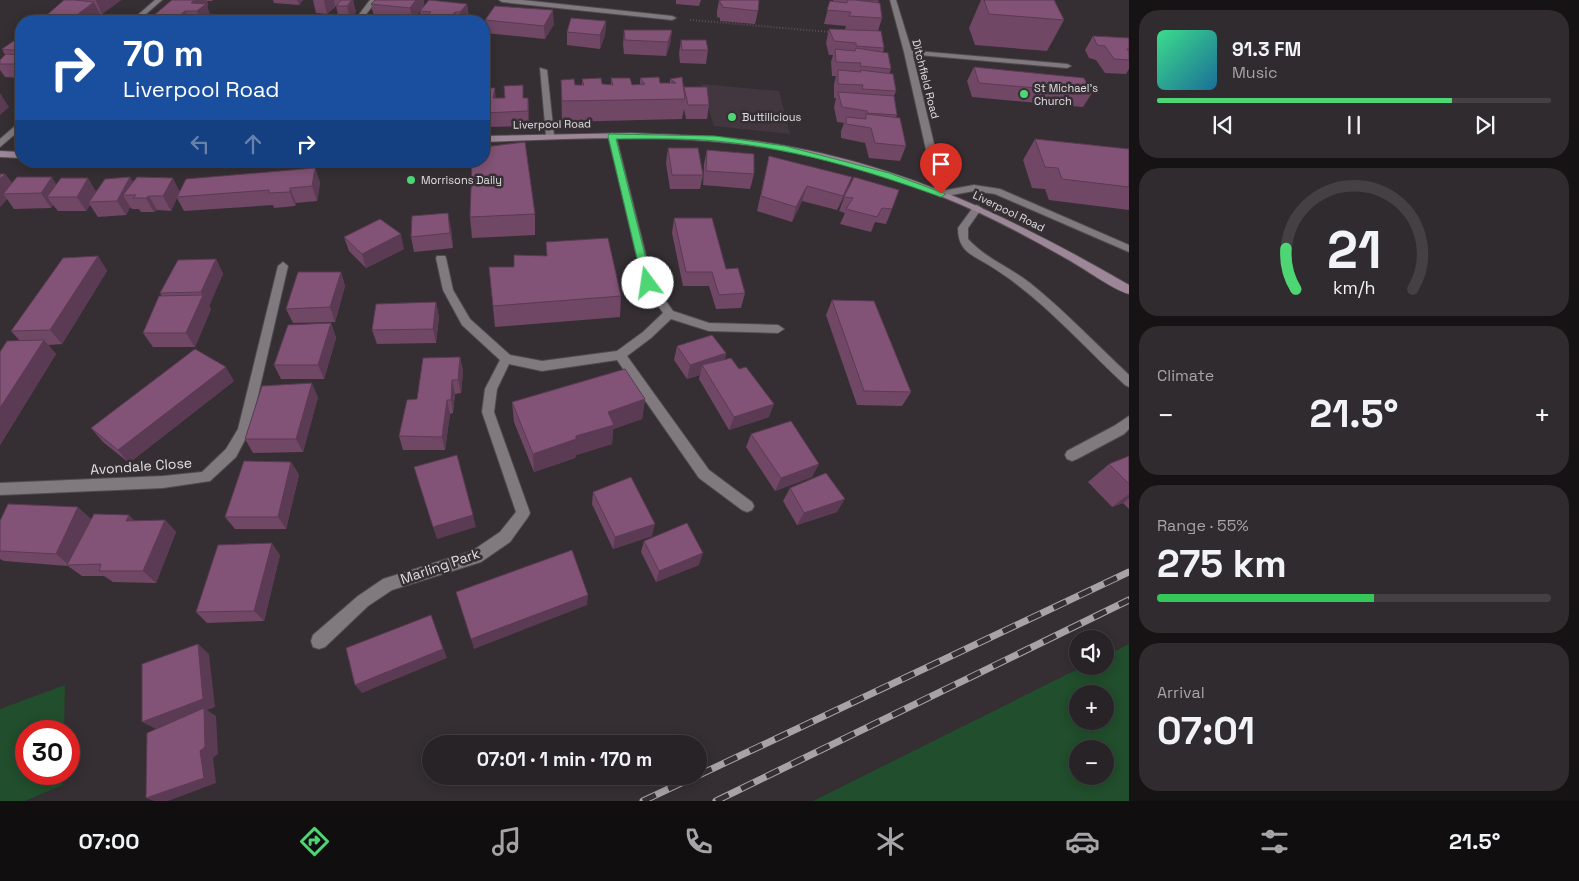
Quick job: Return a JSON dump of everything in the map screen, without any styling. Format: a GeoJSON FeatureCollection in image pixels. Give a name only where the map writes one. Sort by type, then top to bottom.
{"type":"FeatureCollection","features":[{"type":"Feature","properties":{"kind":"main road","name":"Liverpool Road"},"geometry":{"type":"LineString","coordinates":[[490,139],[550,135],[715,138],[785,148],[886,174],[977,208],[1064,252],[1129,290]]}},
{"type":"Feature","properties":{"kind":"main road"},"geometry":{"type":"LineString","coordinates":[[0,154],[15,155]]}},
{"type":"Feature","properties":{"kind":"street"},"geometry":{"type":"LineString","coordinates":[[141,15],[159,0]]}},
{"type":"Feature","properties":{"kind":"street"},"geometry":{"type":"LineString","coordinates":[[362,15],[374,0]]}},
{"type":"Feature","properties":{"kind":"street"},"geometry":{"type":"LineString","coordinates":[[502,0],[672,18]]}},
{"type":"Feature","properties":{"kind":"street","name":"Ditchfield Road"},"geometry":{"type":"LineString","coordinates":[[893,0],[908,52],[941,194]]}},
{"type":"Feature","properties":{"kind":"street"},"geometry":{"type":"LineString","coordinates":[[908,52],[1066,66]]}},
{"type":"Feature","properties":{"kind":"street"},"geometry":{"type":"LineString","coordinates":[[543,70],[550,135]]}},
{"type":"Feature","properties":{"kind":"street"},"geometry":{"type":"LineString","coordinates":[[0,144],[15,130]]}},
{"type":"Feature","properties":{"kind":"street"},"geometry":{"type":"LineString","coordinates":[[612,136],[648,283],[669,314],[709,327],[778,329]]}},
{"type":"Feature","properties":{"kind":"street"},"geometry":{"type":"LineString","coordinates":[[941,194],[974,188],[997,191],[1129,249]]}},
{"type":"Feature","properties":{"kind":"street"},"geometry":{"type":"LineString","coordinates":[[977,208],[962,228],[963,240],[973,252],[1010,273],[1030,288],[1129,382]]}},
{"type":"Feature","properties":{"kind":"street"},"geometry":{"type":"LineString","coordinates":[[441,258],[448,290],[466,322],[506,359],[542,366],[620,355],[647,335],[669,314]]}},
{"type":"Feature","properties":{"kind":"street","name":"Avondale Close"},"geometry":{"type":"LineString","coordinates":[[0,490],[163,482],[205,476],[231,453],[244,430],[283,266]]}},
{"type":"Feature","properties":{"kind":"street"},"geometry":{"type":"LineString","coordinates":[[620,355],[704,474],[747,506]]}},
{"type":"Feature","properties":{"kind":"street","name":"Marling Park"},"geometry":{"type":"LineString","coordinates":[[319,641],[363,601],[388,584],[476,556],[505,537],[523,513],[488,412],[492,389],[506,359]]}},
{"type":"Feature","properties":{"kind":"street"},"geometry":{"type":"LineString","coordinates":[[1072,455],[1119,430],[1129,422]]}},
{"type":"Feature","properties":{"kind":"path"},"geometry":{"type":"LineString","coordinates":[[672,18],[837,32]]}},
{"type":"Feature","properties":{"kind":"shaded area"},"geometry":{"type":"Polygon","coordinates":[[[701,84],[779,91],[790,134],[714,126],[701,84]]]}},
{"type":"Feature","properties":{"kind":"green space"},"geometry":{"type":"Polygon","coordinates":[[[1129,644],[1129,801],[813,801],[1069,673],[1069,675],[1114,675],[1114,652],[1129,644]]]}},
{"type":"Feature","properties":{"kind":"green space"},"geometry":{"type":"Polygon","coordinates":[[[65,685],[64,720],[15,720],[15,785],[63,785],[25,801],[0,801],[0,709],[65,685]]]}},
{"type":"Feature","properties":{"kind":"building"},"geometry":{"type":"Polygon","coordinates":[[[64,0],[94,2],[77,15],[47,15],[64,0]]]}},
{"type":"Feature","properties":{"kind":"building"},"geometry":{"type":"Polygon","coordinates":[[[172,0],[194,0],[191,3],[206,4],[197,11],[185,11],[180,15],[154,15],[172,0]]]}},
{"type":"Feature","properties":{"kind":"building"},"geometry":{"type":"Polygon","coordinates":[[[341,0],[352,0],[347,6],[336,6],[341,0]]]}},
{"type":"Feature","properties":{"kind":"building"},"geometry":{"type":"Polygon","coordinates":[[[375,0],[416,0],[410,8],[371,4],[375,0]]]}},
{"type":"Feature","properties":{"kind":"building"},"geometry":{"type":"Polygon","coordinates":[[[429,0],[467,4],[460,12],[455,12],[452,15],[428,15],[431,12],[420,11],[429,0]]]}},
{"type":"Feature","properties":{"kind":"building"},"geometry":{"type":"Polygon","coordinates":[[[720,0],[759,0],[758,11],[722,7],[720,0]]]}},
{"type":"Feature","properties":{"kind":"building"},"geometry":{"type":"Polygon","coordinates":[[[847,0],[880,3],[882,18],[849,16],[851,12],[827,10],[830,1],[847,3],[847,0]]]}},
{"type":"Feature","properties":{"kind":"building"},"geometry":{"type":"Polygon","coordinates":[[[984,0],[1054,0],[1064,20],[989,14],[984,0]]]}},
{"type":"Feature","properties":{"kind":"building"},"geometry":{"type":"Polygon","coordinates":[[[495,6],[553,10],[544,26],[490,21],[489,15],[495,6]]]}},
{"type":"Feature","properties":{"kind":"building"},"geometry":{"type":"Polygon","coordinates":[[[571,18],[606,21],[600,35],[567,32],[571,18]]]}},
{"type":"Feature","properties":{"kind":"building"},"geometry":{"type":"Polygon","coordinates":[[[829,29],[881,31],[884,48],[856,46],[856,43],[834,41],[829,29]]]}},
{"type":"Feature","properties":{"kind":"building"},"geometry":{"type":"Polygon","coordinates":[[[624,30],[672,30],[668,42],[625,40],[624,30]]]}},
{"type":"Feature","properties":{"kind":"building"},"geometry":{"type":"Polygon","coordinates":[[[1093,36],[1129,38],[1129,49],[1127,49],[1129,60],[1114,59],[1105,46],[1097,45],[1093,36]]]}},
{"type":"Feature","properties":{"kind":"building"},"geometry":{"type":"Polygon","coordinates":[[[15,40],[15,50],[2,49],[15,40]]]}},
{"type":"Feature","properties":{"kind":"building"},"geometry":{"type":"Polygon","coordinates":[[[681,40],[706,40],[708,50],[682,50],[681,40]]]}},
{"type":"Feature","properties":{"kind":"building"},"geometry":{"type":"Polygon","coordinates":[[[856,48],[888,53],[891,69],[860,66],[861,63],[836,62],[835,49],[855,51],[856,48]]]}},
{"type":"Feature","properties":{"kind":"building"},"geometry":{"type":"Polygon","coordinates":[[[6,54],[15,55],[15,64],[0,64],[0,60],[6,54]]]}},
{"type":"Feature","properties":{"kind":"building"},"geometry":{"type":"Polygon","coordinates":[[[974,67],[1084,78],[1092,93],[979,83],[974,67]]]}},
{"type":"Feature","properties":{"kind":"building"},"geometry":{"type":"Polygon","coordinates":[[[838,70],[861,72],[860,70],[893,74],[896,91],[862,89],[863,85],[838,84],[838,70]]]}},
{"type":"Feature","properties":{"kind":"building"},"geometry":{"type":"Polygon","coordinates":[[[659,77],[660,83],[676,83],[670,79],[682,77],[685,99],[562,101],[561,80],[574,79],[575,85],[584,85],[582,79],[601,78],[602,84],[613,85],[611,78],[630,78],[632,85],[645,84],[640,78],[659,77]]]}},
{"type":"Feature","properties":{"kind":"building"},"geometry":{"type":"Polygon","coordinates":[[[523,85],[523,98],[528,98],[528,111],[490,113],[490,88],[495,88],[493,98],[505,98],[504,86],[523,85]]]}},
{"type":"Feature","properties":{"kind":"building"},"geometry":{"type":"Polygon","coordinates":[[[684,87],[707,87],[709,105],[688,105],[684,87]]]}},
{"type":"Feature","properties":{"kind":"building"},"geometry":{"type":"Polygon","coordinates":[[[838,92],[894,96],[897,115],[867,113],[867,111],[842,107],[838,92]]]}},
{"type":"Feature","properties":{"kind":"building"},"geometry":{"type":"Polygon","coordinates":[[[866,114],[900,118],[906,146],[875,143],[871,128],[846,124],[846,117],[866,119],[866,114]]]}},
{"type":"Feature","properties":{"kind":"building"},"geometry":{"type":"Polygon","coordinates":[[[1035,139],[1129,149],[1129,187],[1062,179],[1058,168],[1045,167],[1035,139]]]}},
{"type":"Feature","properties":{"kind":"building"},"geometry":{"type":"Polygon","coordinates":[[[525,142],[535,214],[470,217],[472,167],[490,167],[490,146],[525,142]]]}},
{"type":"Feature","properties":{"kind":"building"},"geometry":{"type":"Polygon","coordinates":[[[668,148],[698,148],[703,175],[672,175],[668,148]]]}},
{"type":"Feature","properties":{"kind":"building"},"geometry":{"type":"Polygon","coordinates":[[[707,150],[754,154],[754,174],[706,171],[707,150]]]}},
{"type":"Feature","properties":{"kind":"building"},"geometry":{"type":"Polygon","coordinates":[[[769,156],[852,177],[843,196],[807,186],[796,207],[761,196],[769,156]]]}},
{"type":"Feature","properties":{"kind":"building"},"geometry":{"type":"Polygon","coordinates":[[[315,168],[312,186],[290,188],[290,192],[269,193],[269,190],[177,197],[186,179],[315,168]]]}},
{"type":"Feature","properties":{"kind":"building"},"geometry":{"type":"Polygon","coordinates":[[[17,177],[52,177],[41,193],[3,194],[17,177]]]}},
{"type":"Feature","properties":{"kind":"building"},"geometry":{"type":"Polygon","coordinates":[[[130,177],[117,201],[89,202],[105,179],[130,177]]]}},
{"type":"Feature","properties":{"kind":"building"},"geometry":{"type":"Polygon","coordinates":[[[137,177],[173,178],[163,196],[133,198],[136,195],[123,195],[137,177]]]}},
{"type":"Feature","properties":{"kind":"building"},"geometry":{"type":"Polygon","coordinates":[[[854,177],[899,190],[892,209],[882,208],[877,217],[846,209],[853,198],[844,197],[854,177]]]}},
{"type":"Feature","properties":{"kind":"building"},"geometry":{"type":"Polygon","coordinates":[[[61,178],[88,178],[77,197],[47,197],[61,178]]]}},
{"type":"Feature","properties":{"kind":"building"},"geometry":{"type":"Polygon","coordinates":[[[448,213],[450,233],[411,237],[412,216],[448,213]]]}},
{"type":"Feature","properties":{"kind":"building"},"geometry":{"type":"Polygon","coordinates":[[[674,218],[712,218],[726,269],[738,268],[745,293],[719,295],[712,272],[686,272],[674,218]]]}},
{"type":"Feature","properties":{"kind":"building"},"geometry":{"type":"Polygon","coordinates":[[[380,219],[401,234],[362,254],[344,237],[380,219]]]}},
{"type":"Feature","properties":{"kind":"building"},"geometry":{"type":"Polygon","coordinates":[[[608,238],[621,296],[493,306],[489,267],[514,267],[514,255],[547,256],[546,242],[608,238]]]}},
{"type":"Feature","properties":{"kind":"building"},"geometry":{"type":"Polygon","coordinates":[[[98,256],[50,330],[11,331],[63,258],[98,256]]]}},
{"type":"Feature","properties":{"kind":"building"},"geometry":{"type":"Polygon","coordinates":[[[216,259],[201,292],[160,293],[178,260],[216,259]]]}},
{"type":"Feature","properties":{"kind":"building"},"geometry":{"type":"Polygon","coordinates":[[[298,272],[341,272],[330,307],[286,309],[298,272]]]}},
{"type":"Feature","properties":{"kind":"building"},"geometry":{"type":"Polygon","coordinates":[[[203,295],[186,333],[143,333],[159,296],[203,295]]]}},
{"type":"Feature","properties":{"kind":"building"},"geometry":{"type":"Polygon","coordinates":[[[832,300],[874,301],[911,392],[864,391],[832,300]]]}},
{"type":"Feature","properties":{"kind":"building"},"geometry":{"type":"Polygon","coordinates":[[[436,302],[433,329],[372,330],[376,304],[436,302]]]}},
{"type":"Feature","properties":{"kind":"building"},"geometry":{"type":"Polygon","coordinates":[[[331,323],[318,365],[274,365],[288,325],[331,323]]]}},
{"type":"Feature","properties":{"kind":"building"},"geometry":{"type":"Polygon","coordinates":[[[712,335],[726,353],[690,365],[677,346],[712,335]]]}},
{"type":"Feature","properties":{"kind":"building"},"geometry":{"type":"Polygon","coordinates":[[[44,340],[0,408],[0,352],[7,341],[44,340]]]}},
{"type":"Feature","properties":{"kind":"building"},"geometry":{"type":"Polygon","coordinates":[[[195,349],[226,367],[118,450],[91,428],[195,349]]]}},
{"type":"Feature","properties":{"kind":"building"},"geometry":{"type":"Polygon","coordinates":[[[460,357],[458,380],[452,380],[451,400],[447,400],[442,437],[399,436],[407,400],[417,399],[423,358],[460,357]]]}},
{"type":"Feature","properties":{"kind":"building"},"geometry":{"type":"Polygon","coordinates":[[[731,358],[739,369],[746,367],[774,404],[734,417],[702,365],[731,358]]]}},
{"type":"Feature","properties":{"kind":"building"},"geometry":{"type":"Polygon","coordinates":[[[625,369],[645,399],[608,412],[614,425],[576,436],[576,439],[533,454],[512,402],[625,369]]]}},
{"type":"Feature","properties":{"kind":"building"},"geometry":{"type":"Polygon","coordinates":[[[312,383],[296,439],[245,439],[262,386],[312,383]]]}},
{"type":"Feature","properties":{"kind":"building"},"geometry":{"type":"Polygon","coordinates":[[[791,421],[819,464],[781,478],[751,434],[791,421]]]}},
{"type":"Feature","properties":{"kind":"building"},"geometry":{"type":"Polygon","coordinates":[[[457,455],[473,515],[433,527],[414,467],[457,455]]]}},
{"type":"Feature","properties":{"kind":"building"},"geometry":{"type":"Polygon","coordinates":[[[1129,456],[1129,484],[1109,464],[1129,456]]]}},
{"type":"Feature","properties":{"kind":"building"},"geometry":{"type":"Polygon","coordinates":[[[244,461],[291,462],[278,517],[225,517],[244,461]]]}},
{"type":"Feature","properties":{"kind":"building"},"geometry":{"type":"Polygon","coordinates":[[[826,473],[845,499],[804,513],[790,488],[826,473]]]}},
{"type":"Feature","properties":{"kind":"building"},"geometry":{"type":"Polygon","coordinates":[[[631,477],[655,524],[615,537],[593,492],[631,477]]]}},
{"type":"Feature","properties":{"kind":"building"},"geometry":{"type":"Polygon","coordinates":[[[8,504],[78,507],[56,554],[0,551],[0,521],[8,504]]]}},
{"type":"Feature","properties":{"kind":"building"},"geometry":{"type":"Polygon","coordinates":[[[94,514],[129,515],[126,521],[165,520],[143,571],[99,571],[101,564],[67,565],[94,514]]]}},
{"type":"Feature","properties":{"kind":"building"},"geometry":{"type":"Polygon","coordinates":[[[687,523],[703,553],[659,571],[644,541],[687,523]]]}},
{"type":"Feature","properties":{"kind":"building"},"geometry":{"type":"Polygon","coordinates":[[[272,543],[254,611],[196,612],[218,545],[272,543]]]}},
{"type":"Feature","properties":{"kind":"building"},"geometry":{"type":"Polygon","coordinates":[[[572,550],[588,595],[471,639],[456,592],[572,550]]]}},
{"type":"Feature","properties":{"kind":"building"},"geometry":{"type":"Polygon","coordinates":[[[431,615],[443,649],[355,685],[346,648],[431,615]]]}},
{"type":"Feature","properties":{"kind":"building"},"geometry":{"type":"Polygon","coordinates":[[[198,644],[203,699],[142,722],[142,664],[198,644]]]}},
{"type":"Feature","properties":{"kind":"building"},"geometry":{"type":"Polygon","coordinates":[[[204,708],[205,747],[200,751],[204,778],[146,798],[147,733],[204,708]]]}},
{"type":"Feature","properties":{"kind":"railway"},"geometry":{"type":"LineString","coordinates":[[707,771],[1129,572]]}},
{"type":"Feature","properties":{"kind":"railway"},"geometry":{"type":"LineString","coordinates":[[716,801],[1129,600]]}},
{"type":"Feature","properties":{"kind":"railway"},"geometry":{"type":"LineString","coordinates":[[643,801],[677,785]]}},
{"type":"Feature","properties":{"kind":"place","name":"St Michael's Church"},"geometry":{"type":"Point","coordinates":[1024,94]}},
{"type":"Feature","properties":{"kind":"place","name":"Buttilicious"},"geometry":{"type":"Point","coordinates":[732,117]}},
{"type":"Feature","properties":{"kind":"place","name":"Morrisons Daily"},"geometry":{"type":"Point","coordinates":[411,180]}},
{"type":"Feature","properties":{"kind":"route"},"geometry":{"type":"LineString","coordinates":[[648,283],[612,136],[715,138],[785,148],[886,174],[941,194]]}}]}
